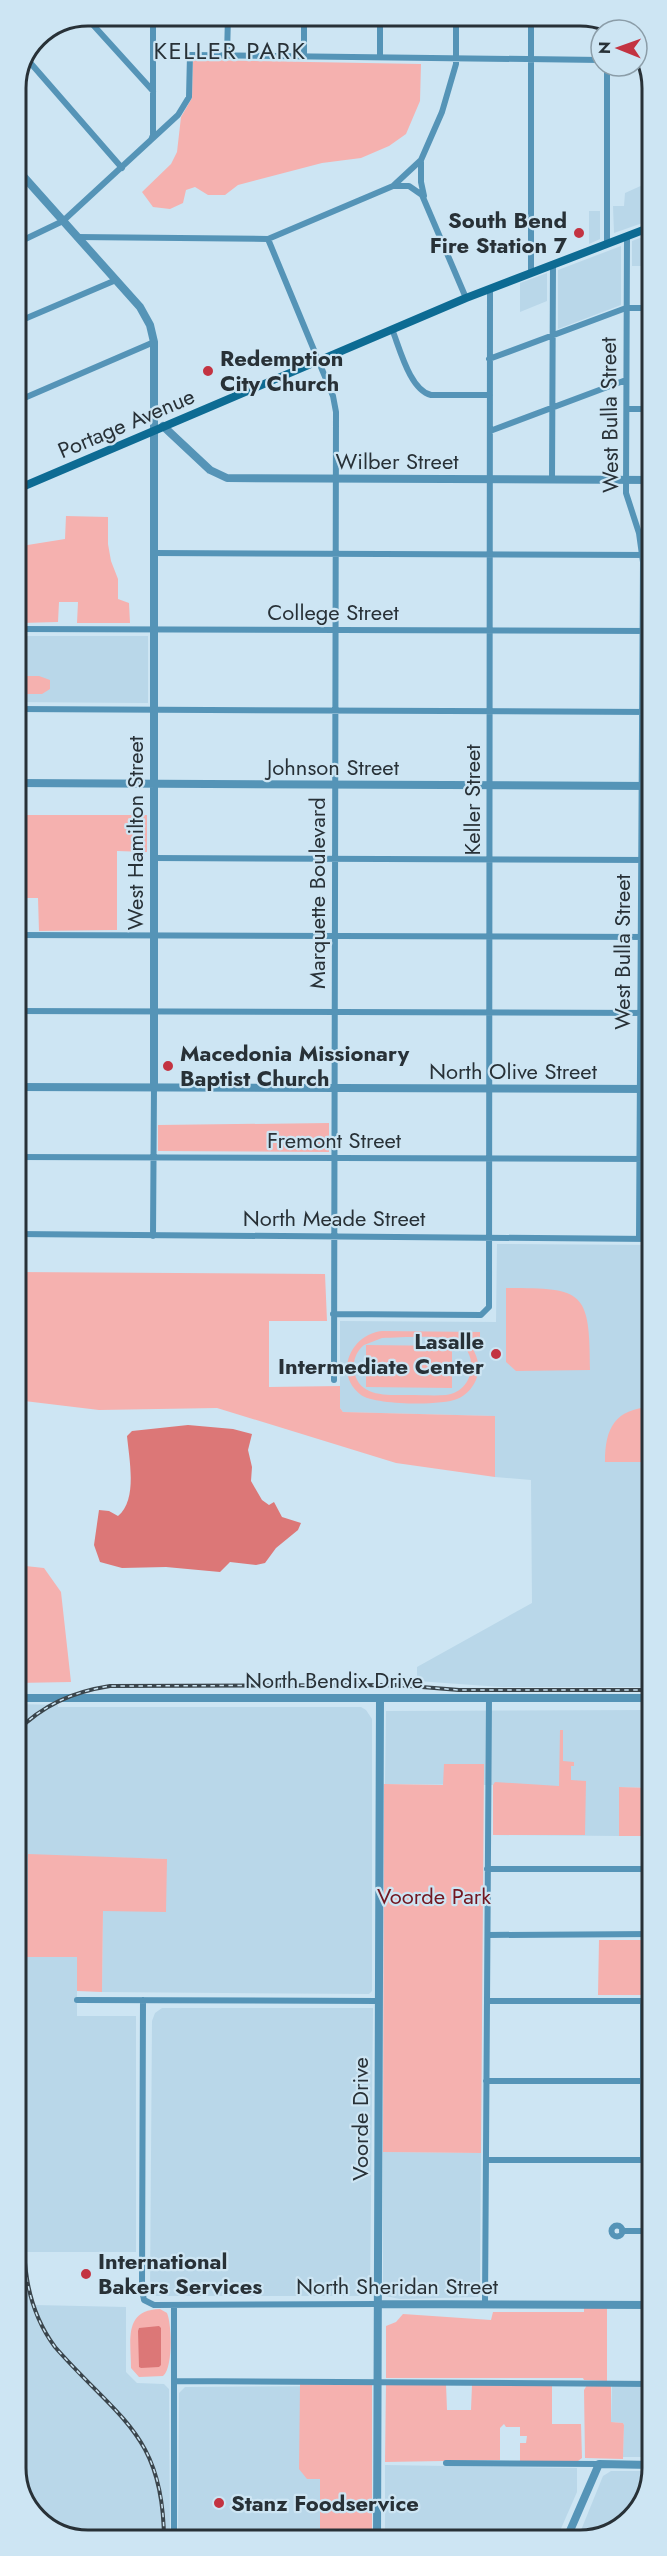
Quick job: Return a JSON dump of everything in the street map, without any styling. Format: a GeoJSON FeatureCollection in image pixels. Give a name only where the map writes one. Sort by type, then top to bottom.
{"type":"FeatureCollection","features":[{"type":"Feature","properties":{"kind":"main road","name":"Portage Avenue"},"geometry":{"type":"LineString","coordinates":[[26,485],[466,298],[642,230]]}},
{"type":"Feature","properties":{"kind":"street"},"geometry":{"type":"LineString","coordinates":[[94,26],[153,92]]}},
{"type":"Feature","properties":{"kind":"street"},"geometry":{"type":"LineString","coordinates":[[149,143],[153,135],[153,26]]}},
{"type":"Feature","properties":{"kind":"street"},"geometry":{"type":"LineString","coordinates":[[228,26],[228,56]]}},
{"type":"Feature","properties":{"kind":"street"},"geometry":{"type":"LineString","coordinates":[[304,26],[304,57]]}},
{"type":"Feature","properties":{"kind":"street"},"geometry":{"type":"LineString","coordinates":[[380,26],[380,57]]}},
{"type":"Feature","properties":{"kind":"street"},"geometry":{"type":"LineString","coordinates":[[77,237],[268,238],[393,186],[413,170],[421,160],[449,93],[456,58],[456,26]]}},
{"type":"Feature","properties":{"kind":"street"},"geometry":{"type":"LineString","coordinates":[[531,26],[531,273]]}},
{"type":"Feature","properties":{"kind":"street"},"geometry":{"type":"LineString","coordinates":[[26,239],[63,221],[149,143],[187,103],[190,91],[190,55],[589,60]]}},
{"type":"Feature","properties":{"kind":"street"},"geometry":{"type":"LineString","coordinates":[[31,63],[122,168]]}},
{"type":"Feature","properties":{"kind":"street"},"geometry":{"type":"LineString","coordinates":[[607,78],[607,244]]}},
{"type":"Feature","properties":{"kind":"street"},"geometry":{"type":"LineString","coordinates":[[421,160],[421,182],[425,200],[466,298]]}},
{"type":"Feature","properties":{"kind":"street"},"geometry":{"type":"LineString","coordinates":[[26,179],[143,312],[154,342],[26,397]]}},
{"type":"Feature","properties":{"kind":"street"},"geometry":{"type":"LineString","coordinates":[[393,186],[414,188],[425,200]]}},
{"type":"Feature","properties":{"kind":"street","name":"West Bulla Street"},"geometry":{"type":"LineString","coordinates":[[627,236],[626,480],[627,498],[642,550]]}},
{"type":"Feature","properties":{"kind":"street","name":"Marquette Boulevard"},"geometry":{"type":"LineString","coordinates":[[268,238],[335,404],[334,1380]]}},
{"type":"Feature","properties":{"kind":"street"},"geometry":{"type":"LineString","coordinates":[[552,479],[553,264]]}},
{"type":"Feature","properties":{"kind":"street"},"geometry":{"type":"LineString","coordinates":[[26,318],[116,280]]}},
{"type":"Feature","properties":{"kind":"street","name":"Keller Street"},"geometry":{"type":"LineString","coordinates":[[333,1314],[481,1315],[489,1307],[490,289]]}},
{"type":"Feature","properties":{"kind":"street"},"geometry":{"type":"LineString","coordinates":[[489,359],[626,308],[642,308]]}},
{"type":"Feature","properties":{"kind":"street"},"geometry":{"type":"LineString","coordinates":[[392,329],[413,381],[422,392],[431,395],[490,395]]}},
{"type":"Feature","properties":{"kind":"street","name":"West Hamilton Street"},"geometry":{"type":"LineString","coordinates":[[153,1236],[154,342]]}},
{"type":"Feature","properties":{"kind":"street"},"geometry":{"type":"LineString","coordinates":[[490,431],[626,380]]}},
{"type":"Feature","properties":{"kind":"street"},"geometry":{"type":"LineString","coordinates":[[627,409],[642,409]]}},
{"type":"Feature","properties":{"kind":"street","name":"Wilber Street"},"geometry":{"type":"LineString","coordinates":[[163,426],[210,470],[233,478],[642,480]]}},
{"type":"Feature","properties":{"kind":"street"},"geometry":{"type":"LineString","coordinates":[[153,553],[642,555]]}},
{"type":"Feature","properties":{"kind":"street","name":"College Street"},"geometry":{"type":"LineString","coordinates":[[26,629],[642,631]]}},
{"type":"Feature","properties":{"kind":"street","name":"West Bulla Street"},"geometry":{"type":"LineString","coordinates":[[639,1239],[642,631]]}},
{"type":"Feature","properties":{"kind":"street"},"geometry":{"type":"LineString","coordinates":[[26,709],[642,712]]}},
{"type":"Feature","properties":{"kind":"street","name":"Johnson Street"},"geometry":{"type":"LineString","coordinates":[[26,783],[641,786]]}},
{"type":"Feature","properties":{"kind":"street"},"geometry":{"type":"LineString","coordinates":[[153,858],[640,860]]}},
{"type":"Feature","properties":{"kind":"street"},"geometry":{"type":"LineString","coordinates":[[26,935],[640,937]]}},
{"type":"Feature","properties":{"kind":"street"},"geometry":{"type":"LineString","coordinates":[[26,1011],[639,1013]]}},
{"type":"Feature","properties":{"kind":"street","name":"North Olive Street"},"geometry":{"type":"LineString","coordinates":[[26,1087],[639,1089]]}},
{"type":"Feature","properties":{"kind":"street","name":"Fremont Street"},"geometry":{"type":"LineString","coordinates":[[26,1157],[640,1159]]}},
{"type":"Feature","properties":{"kind":"street","name":"North Meade Street"},"geometry":{"type":"LineString","coordinates":[[26,1234],[639,1239]]}},
{"type":"Feature","properties":{"kind":"street","name":"North Bendix Drive"},"geometry":{"type":"LineString","coordinates":[[26,1698],[642,1698]]}},
{"type":"Feature","properties":{"kind":"street","name":"Voorde Drive"},"geometry":{"type":"LineString","coordinates":[[377,2530],[380,1698]]}},
{"type":"Feature","properties":{"kind":"street"},"geometry":{"type":"LineString","coordinates":[[485,2304],[489,1698]]}},
{"type":"Feature","properties":{"kind":"street"},"geometry":{"type":"LineString","coordinates":[[487,1869],[642,1869]]}},
{"type":"Feature","properties":{"kind":"street"},"geometry":{"type":"LineString","coordinates":[[488,1935],[642,1934]]}},
{"type":"Feature","properties":{"kind":"street"},"geometry":{"type":"LineString","coordinates":[[77,2000],[378,2001]]}},
{"type":"Feature","properties":{"kind":"street","name":"North Sheridan Street"},"geometry":{"type":"LineString","coordinates":[[143,2000],[142,2294],[144,2300],[151,2304],[174,2305],[642,2305]]}},
{"type":"Feature","properties":{"kind":"street"},"geometry":{"type":"LineString","coordinates":[[487,2001],[642,2001]]}},
{"type":"Feature","properties":{"kind":"street"},"geometry":{"type":"LineString","coordinates":[[486,2081],[642,2080]]}},
{"type":"Feature","properties":{"kind":"street"},"geometry":{"type":"LineString","coordinates":[[486,2160],[642,2160]]}},
{"type":"Feature","properties":{"kind":"street"},"geometry":{"type":"LineString","coordinates":[[622,2231],[642,2231]]}},
{"type":"Feature","properties":{"kind":"street"},"geometry":{"type":"LineString","coordinates":[[174,2305],[174,2530]]}},
{"type":"Feature","properties":{"kind":"street"},"geometry":{"type":"LineString","coordinates":[[174,2381],[642,2384]]}},
{"type":"Feature","properties":{"kind":"street"},"geometry":{"type":"LineString","coordinates":[[446,2463],[642,2465]]}},
{"type":"Feature","properties":{"kind":"street"},"geometry":{"type":"LineString","coordinates":[[570,2530],[599,2464]]}},
{"type":"Feature","properties":{"kind":"shaded area"},"geometry":{"type":"Polygon","coordinates":[[[642,185],[642,223],[614,233],[613,206],[624,206],[625,193],[642,185]]]}},
{"type":"Feature","properties":{"kind":"shaded area"},"geometry":{"type":"Polygon","coordinates":[[[589,211],[600,211],[600,239],[589,244],[589,211]]]}},
{"type":"Feature","properties":{"kind":"shaded area"},"geometry":{"type":"Polygon","coordinates":[[[642,237],[642,266],[632,266],[632,241],[642,237]]]}},
{"type":"Feature","properties":{"kind":"shaded area"},"geometry":{"type":"Polygon","coordinates":[[[621,246],[621,305],[558,329],[558,270],[621,246]]]}},
{"type":"Feature","properties":{"kind":"shaded area"},"geometry":{"type":"Polygon","coordinates":[[[547,273],[547,301],[520,312],[520,283],[547,273]]]}},
{"type":"Feature","properties":{"kind":"shaded area"},"geometry":{"type":"Polygon","coordinates":[[[26,636],[148,636],[148,703],[26,702],[26,636]]]}},
{"type":"Feature","properties":{"kind":"shaded area","name":"Lasalle Intermediate Center"},"geometry":{"type":"Polygon","coordinates":[[[497,1244],[642,1245],[642,1687],[501,1687],[417,1681],[417,1667],[532,1603],[531,1480],[495,1477],[494,1416],[343,1412],[340,1408],[340,1321],[496,1322],[497,1244]]]}},
{"type":"Feature","properties":{"kind":"shaded area"},"geometry":{"type":"Polygon","coordinates":[[[188,1425],[233,1429],[252,1434],[248,1450],[252,1467],[251,1481],[262,1500],[269,1505],[274,1502],[282,1517],[301,1523],[298,1530],[276,1548],[265,1563],[256,1565],[230,1562],[220,1572],[166,1567],[122,1568],[100,1562],[94,1545],[99,1510],[109,1511],[118,1516],[128,1500],[131,1478],[127,1436],[132,1431],[188,1425]]]}},
{"type":"Feature","properties":{"kind":"shaded area"},"geometry":{"type":"Polygon","coordinates":[[[26,1704],[58,1705],[58,1707],[361,1707],[372,1719],[372,1991],[369,1994],[102,1992],[103,1911],[167,1859],[28,1855],[77,1957],[77,2016],[136,2016],[136,2252],[27,2252],[30,2292],[35,2305],[126,2307],[126,2372],[137,2383],[164,2384],[169,2389],[170,2530],[83,2530],[64,2526],[46,2515],[34,2500],[29,2489],[26,2469],[26,1704]]]}},
{"type":"Feature","properties":{"kind":"shaded area"},"geometry":{"type":"Polygon","coordinates":[[[642,1710],[642,1788],[619,1787],[619,1836],[493,1835],[493,1785],[385,1784],[386,1711],[642,1710]]]}},
{"type":"Feature","properties":{"kind":"shaded area"},"geometry":{"type":"Polygon","coordinates":[[[162,2008],[373,2008],[370,2293],[365,2296],[153,2296],[150,2294],[152,2021],[155,2013],[162,2008]]]}},
{"type":"Feature","properties":{"kind":"shaded area"},"geometry":{"type":"Polygon","coordinates":[[[383,2152],[481,2153],[480,2292],[478,2297],[400,2299],[385,2296],[383,2292],[383,2152]]]}},
{"type":"Feature","properties":{"kind":"shaded area"},"geometry":{"type":"Polygon","coordinates":[[[159,2326],[161,2328],[161,2365],[141,2368],[139,2367],[139,2328],[159,2326]]]}},
{"type":"Feature","properties":{"kind":"shaded area"},"geometry":{"type":"Polygon","coordinates":[[[367,2386],[369,2530],[178,2530],[179,2393],[185,2387],[367,2386]]]}},
{"type":"Feature","properties":{"kind":"shaded area"},"geometry":{"type":"Polygon","coordinates":[[[612,2386],[642,2387],[642,2457],[623,2457],[624,2425],[611,2422],[612,2386]]]}},
{"type":"Feature","properties":{"kind":"shaded area"},"geometry":{"type":"Polygon","coordinates":[[[385,2465],[577,2468],[577,2492],[560,2530],[385,2530],[385,2465]]]}},
{"type":"Feature","properties":{"kind":"shaded area"},"geometry":{"type":"Polygon","coordinates":[[[611,2471],[642,2471],[633,2500],[621,2515],[603,2526],[581,2530],[603,2476],[611,2471]]]}},
{"type":"Feature","properties":{"kind":"green space"},"geometry":{"type":"Polygon","coordinates":[[[193,60],[421,64],[420,101],[406,134],[389,146],[361,158],[322,163],[238,185],[225,195],[208,195],[195,187],[186,190],[183,203],[170,209],[153,207],[142,192],[171,164],[177,152],[181,117],[192,98],[193,60]]]}},
{"type":"Feature","properties":{"kind":"green space"},"geometry":{"type":"Polygon","coordinates":[[[66,516],[108,517],[108,544],[118,579],[118,599],[129,603],[130,623],[77,623],[78,602],[59,602],[58,622],[26,623],[26,545],[65,539],[66,516]]]}},
{"type":"Feature","properties":{"kind":"green space"},"geometry":{"type":"Polygon","coordinates":[[[26,676],[39,676],[50,680],[50,689],[42,694],[26,694],[26,676]]]}},
{"type":"Feature","properties":{"kind":"green space"},"geometry":{"type":"Polygon","coordinates":[[[26,815],[147,815],[147,852],[117,851],[117,930],[39,931],[38,898],[26,898],[26,815]]]}},
{"type":"Feature","properties":{"kind":"green space"},"geometry":{"type":"Polygon","coordinates":[[[329,1123],[329,1152],[158,1151],[158,1125],[329,1123]]]}},
{"type":"Feature","properties":{"kind":"green space"},"geometry":{"type":"Polygon","coordinates":[[[26,1272],[325,1274],[327,1321],[269,1321],[269,1387],[340,1386],[340,1408],[343,1412],[495,1416],[495,1477],[396,1463],[217,1408],[99,1410],[26,1401],[26,1272]]]}},
{"type":"Feature","properties":{"kind":"green space"},"geometry":{"type":"Polygon","coordinates":[[[506,1288],[552,1290],[566,1293],[577,1299],[584,1309],[588,1323],[590,1370],[516,1371],[506,1362],[506,1288]]]}},
{"type":"Feature","properties":{"kind":"green space"},"geometry":{"type":"Polygon","coordinates":[[[382,1331],[480,1332],[480,1338],[465,1339],[477,1358],[476,1380],[465,1394],[457,1399],[437,1403],[393,1403],[361,1395],[348,1377],[347,1366],[354,1347],[371,1334],[382,1331]],[[430,1337],[382,1338],[364,1345],[356,1356],[354,1369],[356,1378],[367,1390],[392,1395],[446,1395],[463,1387],[468,1380],[471,1371],[469,1354],[456,1341],[430,1337]]]}},
{"type":"Feature","properties":{"kind":"green space"},"geometry":{"type":"Polygon","coordinates":[[[366,1345],[452,1346],[452,1388],[366,1387],[366,1345]]]}},
{"type":"Feature","properties":{"kind":"green space"},"geometry":{"type":"Polygon","coordinates":[[[642,1408],[642,1462],[605,1462],[607,1439],[614,1422],[621,1416],[642,1408]]]}},
{"type":"Feature","properties":{"kind":"green space"},"geometry":{"type":"Polygon","coordinates":[[[26,1566],[44,1568],[61,1592],[71,1682],[26,1683],[26,1566]]]}},
{"type":"Feature","properties":{"kind":"green space"},"geometry":{"type":"Polygon","coordinates":[[[560,1730],[563,1730],[563,1761],[574,1762],[574,1766],[571,1766],[571,1780],[586,1781],[585,1835],[493,1835],[493,1785],[495,1782],[559,1786],[560,1730]]]}},
{"type":"Feature","properties":{"kind":"green space","name":"Voorde Park"},"geometry":{"type":"Polygon","coordinates":[[[444,1764],[484,1764],[481,2153],[383,2152],[384,1784],[443,1785],[444,1764]]]}},
{"type":"Feature","properties":{"kind":"green space"},"geometry":{"type":"Polygon","coordinates":[[[619,1787],[642,1788],[642,1836],[619,1836],[619,1787]]]}},
{"type":"Feature","properties":{"kind":"green space"},"geometry":{"type":"Polygon","coordinates":[[[28,1854],[167,1859],[166,1912],[103,1911],[102,1992],[77,1991],[77,1957],[27,1957],[28,1854]]]}},
{"type":"Feature","properties":{"kind":"green space"},"geometry":{"type":"Polygon","coordinates":[[[599,1940],[642,1940],[642,1995],[598,1995],[599,1940]]]}},
{"type":"Feature","properties":{"kind":"green space"},"geometry":{"type":"Polygon","coordinates":[[[584,2308],[607,2308],[607,2381],[584,2380],[583,2378],[386,2378],[386,2326],[396,2322],[403,2314],[491,2320],[493,2312],[584,2312],[584,2308]]]}},
{"type":"Feature","properties":{"kind":"green space"},"geometry":{"type":"Polygon","coordinates":[[[160,2309],[167,2313],[169,2319],[171,2346],[169,2364],[163,2376],[139,2377],[131,2368],[132,2329],[140,2315],[160,2309]]]}},
{"type":"Feature","properties":{"kind":"green space"},"geometry":{"type":"Polygon","coordinates":[[[300,2384],[372,2385],[372,2530],[320,2530],[320,2479],[307,2479],[299,2469],[300,2384]]]}},
{"type":"Feature","properties":{"kind":"green space"},"geometry":{"type":"Polygon","coordinates":[[[386,2384],[446,2384],[447,2410],[471,2410],[472,2385],[552,2386],[552,2424],[581,2424],[582,2458],[578,2461],[520,2461],[520,2443],[526,2443],[527,2436],[520,2436],[520,2427],[506,2427],[504,2424],[500,2428],[500,2460],[385,2462],[386,2384]]]}},
{"type":"Feature","properties":{"kind":"green space"},"geometry":{"type":"Polygon","coordinates":[[[587,2385],[611,2386],[611,2422],[624,2425],[623,2459],[585,2458],[584,2390],[587,2385]]]}},
{"type":"Feature","properties":{"kind":"railway"},"geometry":{"type":"LineString","coordinates":[[26,1723],[59,1701],[83,1692],[110,1686],[397,1685],[459,1690],[642,1690]]}},
{"type":"Feature","properties":{"kind":"railway"},"geometry":{"type":"LineString","coordinates":[[26,2269],[35,2309],[55,2347],[117,2412],[133,2431],[146,2452],[156,2476],[162,2505],[163,2530]]}},
{"type":"Feature","properties":{"kind":"place","name":"South Bend Fire Station 7"},"geometry":{"type":"Point","coordinates":[579,233]}},
{"type":"Feature","properties":{"kind":"place","name":"Redemption City Church"},"geometry":{"type":"Point","coordinates":[208,371]}},
{"type":"Feature","properties":{"kind":"place","name":"Macedonia Missionary Baptist Church"},"geometry":{"type":"Point","coordinates":[168,1066]}},
{"type":"Feature","properties":{"kind":"place","name":"Lasalle Intermediate Center"},"geometry":{"type":"Point","coordinates":[496,1354]}},
{"type":"Feature","properties":{"kind":"place","name":"International Bakers Services"},"geometry":{"type":"Point","coordinates":[86,2274]}},
{"type":"Feature","properties":{"kind":"place","name":"Stanz Foodservice"},"geometry":{"type":"Point","coordinates":[219,2503]}},
{"type":"Feature","properties":{"kind":"district","name":"KELLER PARK"},"geometry":{"type":"Point","coordinates":[230,51]}}]}
